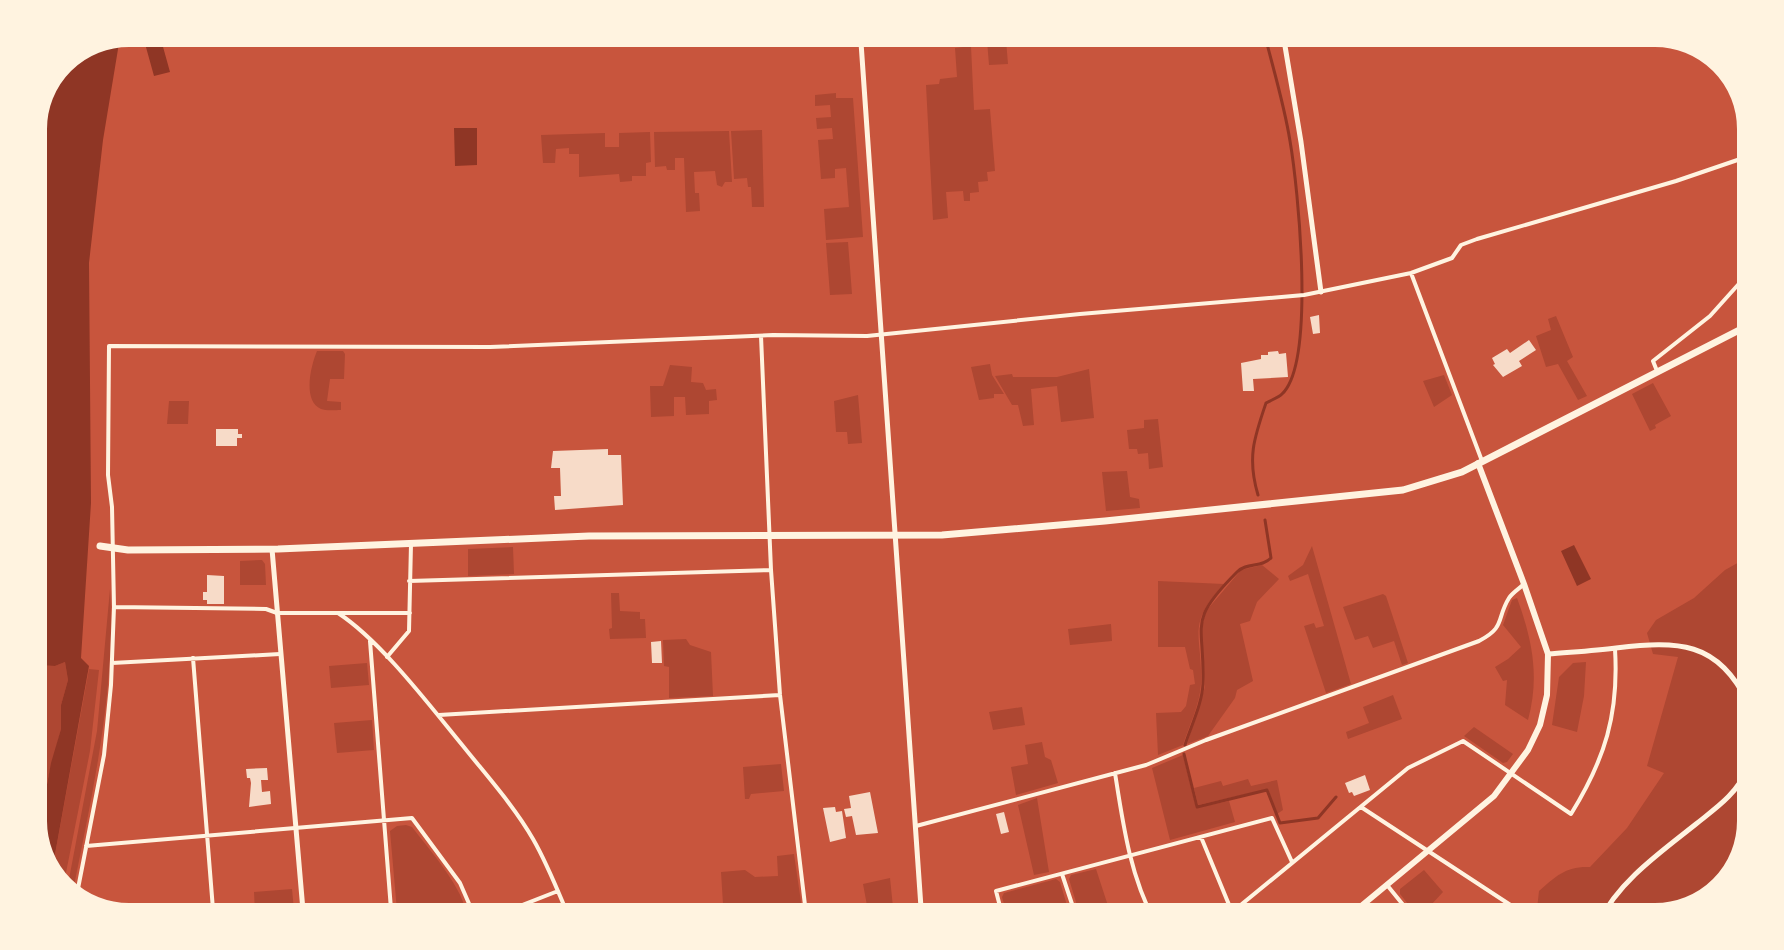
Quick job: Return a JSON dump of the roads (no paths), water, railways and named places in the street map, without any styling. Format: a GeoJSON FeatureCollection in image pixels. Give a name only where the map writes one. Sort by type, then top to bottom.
{"type":"FeatureCollection","features":[{"type":"Feature","properties":{"kind":"highway"},"geometry":{"type":"LineString","coordinates":[[100,546],[128,550],[272,549],[589,536],[897,536],[1051,527],[1403,490],[1448,478],[1742,328]]}},
{"type":"Feature","properties":{"kind":"main road"},"geometry":{"type":"LineString","coordinates":[[1359,908],[1494,796],[1512,775],[1540,725],[1547,695],[1548,654],[1480,462]]}},
{"type":"Feature","properties":{"kind":"street"},"geometry":{"type":"LineString","coordinates":[[861,42],[921,908]]}},
{"type":"Feature","properties":{"kind":"street"},"geometry":{"type":"LineString","coordinates":[[1284,42],[1321,292]]}},
{"type":"Feature","properties":{"kind":"street"},"geometry":{"type":"LineString","coordinates":[[77,891],[104,755],[112,663],[114,607],[112,507],[108,475],[109,346],[490,347],[761,336],[882,335],[1297,296],[1411,273],[1452,258],[1461,245],[1477,239],[1742,158]]}},
{"type":"Feature","properties":{"kind":"street"},"geometry":{"type":"LineString","coordinates":[[1411,273],[1480,462]]}},
{"type":"Feature","properties":{"kind":"street"},"geometry":{"type":"LineString","coordinates":[[1657,371],[1653,361],[1710,316],[1742,280]]}},
{"type":"Feature","properties":{"kind":"street"},"geometry":{"type":"LineString","coordinates":[[761,336],[769,537],[780,695],[805,908]]}},
{"type":"Feature","properties":{"kind":"street"},"geometry":{"type":"LineString","coordinates":[[387,657],[409,631],[411,543]]}},
{"type":"Feature","properties":{"kind":"street"},"geometry":{"type":"LineString","coordinates":[[272,549],[303,908]]}},
{"type":"Feature","properties":{"kind":"street"},"geometry":{"type":"LineString","coordinates":[[409,581],[771,570]]}},
{"type":"Feature","properties":{"kind":"street"},"geometry":{"type":"LineString","coordinates":[[916,826],[1146,765],[1206,740],[1479,641],[1496,630],[1509,597],[1524,584]]}},
{"type":"Feature","properties":{"kind":"street"},"geometry":{"type":"LineString","coordinates":[[114,607],[266,609],[277,613],[410,613]]}},
{"type":"Feature","properties":{"kind":"street"},"geometry":{"type":"LineString","coordinates":[[338,613],[387,657],[438,715],[518,817],[533,838],[565,908]]}},
{"type":"Feature","properties":{"kind":"street"},"geometry":{"type":"LineString","coordinates":[[370,639],[391,908]]}},
{"type":"Feature","properties":{"kind":"street"},"geometry":{"type":"LineString","coordinates":[[1548,654],[1654,643],[1696,649],[1723,667],[1742,692]]}},
{"type":"Feature","properties":{"kind":"street"},"geometry":{"type":"LineString","coordinates":[[1237,908],[1408,768],[1463,741],[1571,814],[1599,763],[1608,737],[1617,679],[1615,648]]}},
{"type":"Feature","properties":{"kind":"street"},"geometry":{"type":"LineString","coordinates":[[112,663],[280,654]]}},
{"type":"Feature","properties":{"kind":"street"},"geometry":{"type":"LineString","coordinates":[[193,658],[213,908]]}},
{"type":"Feature","properties":{"kind":"street"},"geometry":{"type":"LineString","coordinates":[[438,715],[780,695]]}},
{"type":"Feature","properties":{"kind":"street"},"geometry":{"type":"LineString","coordinates":[[1115,773],[1130,856],[1148,908]]}},
{"type":"Feature","properties":{"kind":"street"},"geometry":{"type":"LineString","coordinates":[[1608,908],[1633,877],[1728,798],[1742,777]]}},
{"type":"Feature","properties":{"kind":"street"},"geometry":{"type":"LineString","coordinates":[[1361,807],[1515,908]]}},
{"type":"Feature","properties":{"kind":"street"},"geometry":{"type":"LineString","coordinates":[[86,846],[412,818],[460,883],[472,908]]}},
{"type":"Feature","properties":{"kind":"street"},"geometry":{"type":"LineString","coordinates":[[1000,908],[996,891],[1272,818],[1292,862]]}},
{"type":"Feature","properties":{"kind":"street"},"geometry":{"type":"LineString","coordinates":[[1201,837],[1230,908]]}},
{"type":"Feature","properties":{"kind":"street"},"geometry":{"type":"LineString","coordinates":[[1062,874],[1073,908]]}},
{"type":"Feature","properties":{"kind":"street"},"geometry":{"type":"LineString","coordinates":[[1387,885],[1406,908]]}},
{"type":"Feature","properties":{"kind":"street"},"geometry":{"type":"LineString","coordinates":[[514,908],[558,891]]}},
{"type":"Feature","properties":{"kind":"waterway"},"geometry":{"type":"LineString","coordinates":[[1258,495],[1253,470],[1255,438],[1266,403],[1282,394],[1292,376],[1299,347],[1302,312],[1300,233],[1293,164],[1285,113],[1267,42]]}},
{"type":"Feature","properties":{"kind":"waterway"},"geometry":{"type":"LineString","coordinates":[[1185,745],[1202,692],[1201,635],[1204,614],[1210,602],[1237,572],[1271,558],[1265,520]]}},
{"type":"Feature","properties":{"kind":"waterway"},"geometry":{"type":"LineString","coordinates":[[1184,754],[1197,807],[1267,790],[1280,823],[1318,818],[1336,797]]}}]}
